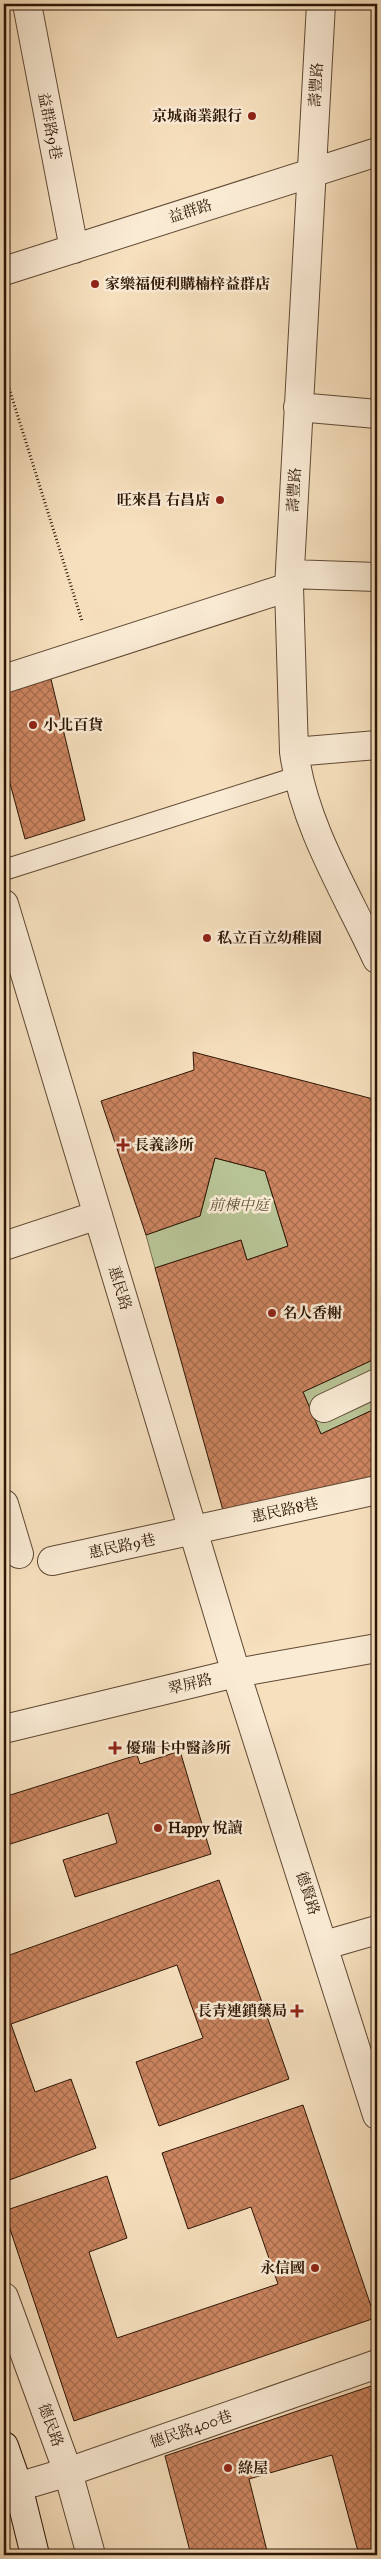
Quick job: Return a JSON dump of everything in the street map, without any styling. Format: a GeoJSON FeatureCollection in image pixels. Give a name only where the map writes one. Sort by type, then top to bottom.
{"type":"FeatureCollection","features":[{"type":"Feature","properties":{"kind":"street","name":"益群路9巷"},"geometry":{"type":"LineString","coordinates":[[26,4],[74,249]]}},
{"type":"Feature","properties":{"kind":"street","name":"壽豐路"},"geometry":{"type":"LineString","coordinates":[[321,4],[290,581],[296,765],[316,832],[375,948]]}},
{"type":"Feature","properties":{"kind":"street","name":"益群路"},"geometry":{"type":"LineString","coordinates":[[4,271],[377,152]]}},
{"type":"Feature","properties":{"kind":"street"},"geometry":{"type":"LineString","coordinates":[[298,407],[377,414]]}},
{"type":"Feature","properties":{"kind":"street"},"geometry":{"type":"LineString","coordinates":[[4,679],[290,581],[377,576]]}},
{"type":"Feature","properties":{"kind":"street"},"geometry":{"type":"LineString","coordinates":[[296,765],[377,745]]}},
{"type":"Feature","properties":{"kind":"street","name":"惠民路"},"geometry":{"type":"LineString","coordinates":[[4,904],[236,1672]]}},
{"type":"Feature","properties":{"kind":"street"},"geometry":{"type":"LineString","coordinates":[[4,1246],[98,1215]]}},
{"type":"Feature","properties":{"kind":"street"},"geometry":{"type":"LineString","coordinates":[[324,1408],[377,1383]]}},
{"type":"Feature","properties":{"kind":"street","name":"惠民路8巷"},"geometry":{"type":"LineString","coordinates":[[193,1530],[377,1490]]}},
{"type":"Feature","properties":{"kind":"street"},"geometry":{"type":"LineString","coordinates":[[4,1504],[19,1554]]}},
{"type":"Feature","properties":{"kind":"street","name":"惠民路9巷"},"geometry":{"type":"LineString","coordinates":[[52,1561],[193,1530]]}},
{"type":"Feature","properties":{"kind":"street","name":"翠屏路"},"geometry":{"type":"LineString","coordinates":[[4,1729],[236,1672],[377,1648]]}},
{"type":"Feature","properties":{"kind":"street","name":"德賢路"},"geometry":{"type":"LineString","coordinates":[[236,1672],[325,1945],[377,2115]]}},
{"type":"Feature","properties":{"kind":"street"},"geometry":{"type":"LineString","coordinates":[[325,1945],[377,1930]]}},
{"type":"Feature","properties":{"kind":"street","name":"德民路"},"geometry":{"type":"LineString","coordinates":[[4,2297],[68,2472],[91,2555]]}},
{"type":"Feature","properties":{"kind":"street","name":"德民路400巷"},"geometry":{"type":"LineString","coordinates":[[11,2489],[68,2472],[377,2364]]}},
{"type":"Feature","properties":{"kind":"street"},"geometry":{"type":"LineString","coordinates":[[4,2446],[11,2489],[35,2555]]}},
{"type":"Feature","properties":{"kind":"lane"},"geometry":{"type":"LineString","coordinates":[[4,870],[296,765]]}},
{"type":"Feature","properties":{"kind":"path"},"geometry":{"type":"LineString","coordinates":[[4,372],[91,650]]}},
{"type":"Feature","properties":{"kind":"green space","name":"前棟中庭"},"geometry":{"type":"Polygon","coordinates":[[[215,1158],[265,1171],[288,1246],[247,1260],[241,1240],[155,1268],[146,1235],[200,1216],[215,1158]]]}},
{"type":"Feature","properties":{"kind":"green space"},"geometry":{"type":"Polygon","coordinates":[[[377,1358],[377,1408],[321,1434],[303,1392],[377,1358]]]}},
{"type":"Feature","properties":{"kind":"building","name":"小北百貨"},"geometry":{"type":"Polygon","coordinates":[[[50,675],[85,820],[25,839],[4,761],[4,689],[50,675]]]}},
{"type":"Feature","properties":{"kind":"building","name":"名人香榭"},"geometry":{"type":"Polygon","coordinates":[[[193,1052],[377,1100],[377,1358],[303,1392],[321,1434],[377,1408],[377,1483],[224,1514],[155,1268],[241,1240],[247,1260],[288,1246],[265,1171],[215,1158],[200,1216],[146,1235],[101,1101],[194,1070],[193,1052]]]}},
{"type":"Feature","properties":{"kind":"building","name":"Happy 悅讀"},"geometry":{"type":"Polygon","coordinates":[[[180,1751],[211,1854],[75,1897],[63,1860],[117,1843],[108,1813],[4,1846],[4,1797],[137,1755],[140,1764],[180,1751]]]}},
{"type":"Feature","properties":{"kind":"building"},"geometry":{"type":"Polygon","coordinates":[[[219,1880],[289,2079],[159,2126],[136,2062],[203,2038],[177,1965],[11,2024],[35,2092],[71,2079],[96,2148],[4,2182],[4,1957],[219,1880]]]}},
{"type":"Feature","properties":{"kind":"building","name":"永信國"},"geometry":{"type":"Polygon","coordinates":[[[303,2105],[375,2318],[74,2421],[4,2211],[107,2176],[127,2238],[89,2252],[117,2338],[278,2284],[251,2207],[188,2229],[162,2153],[303,2105]]]}},
{"type":"Feature","properties":{"kind":"building","name":"綠屋"},"geometry":{"type":"Polygon","coordinates":[[[377,2384],[377,2555],[359,2555],[332,2455],[249,2479],[268,2555],[191,2555],[165,2456],[377,2384]]]}},
{"type":"Feature","properties":{"kind":"place","name":"京城商業銀行"},"geometry":{"type":"Point","coordinates":[252,116]}},
{"type":"Feature","properties":{"kind":"place","name":"家樂福便利購楠梓益群店"},"geometry":{"type":"Point","coordinates":[95,284]}},
{"type":"Feature","properties":{"kind":"place","name":"旺來昌 右昌店"},"geometry":{"type":"Point","coordinates":[220,500]}},
{"type":"Feature","properties":{"kind":"place","name":"小北百貨"},"geometry":{"type":"Point","coordinates":[33,725]}},
{"type":"Feature","properties":{"kind":"place","name":"私立百立幼稚園"},"geometry":{"type":"Point","coordinates":[207,938]}},
{"type":"Feature","properties":{"kind":"place","name":"長義診所"},"geometry":{"type":"Point","coordinates":[123,1145]}},
{"type":"Feature","properties":{"kind":"place","name":"名人香榭"},"geometry":{"type":"Point","coordinates":[272,1313]}},
{"type":"Feature","properties":{"kind":"place","name":"優瑞卡中醫診所"},"geometry":{"type":"Point","coordinates":[115,1748]}},
{"type":"Feature","properties":{"kind":"place","name":"Happy 悅讀"},"geometry":{"type":"Point","coordinates":[158,1828]}},
{"type":"Feature","properties":{"kind":"place","name":"長青連鎖藥局"},"geometry":{"type":"Point","coordinates":[297,2011]}},
{"type":"Feature","properties":{"kind":"place","name":"永信國"},"geometry":{"type":"Point","coordinates":[315,2268]}},
{"type":"Feature","properties":{"kind":"place","name":"綠屋"},"geometry":{"type":"Point","coordinates":[228,2468]}}]}
